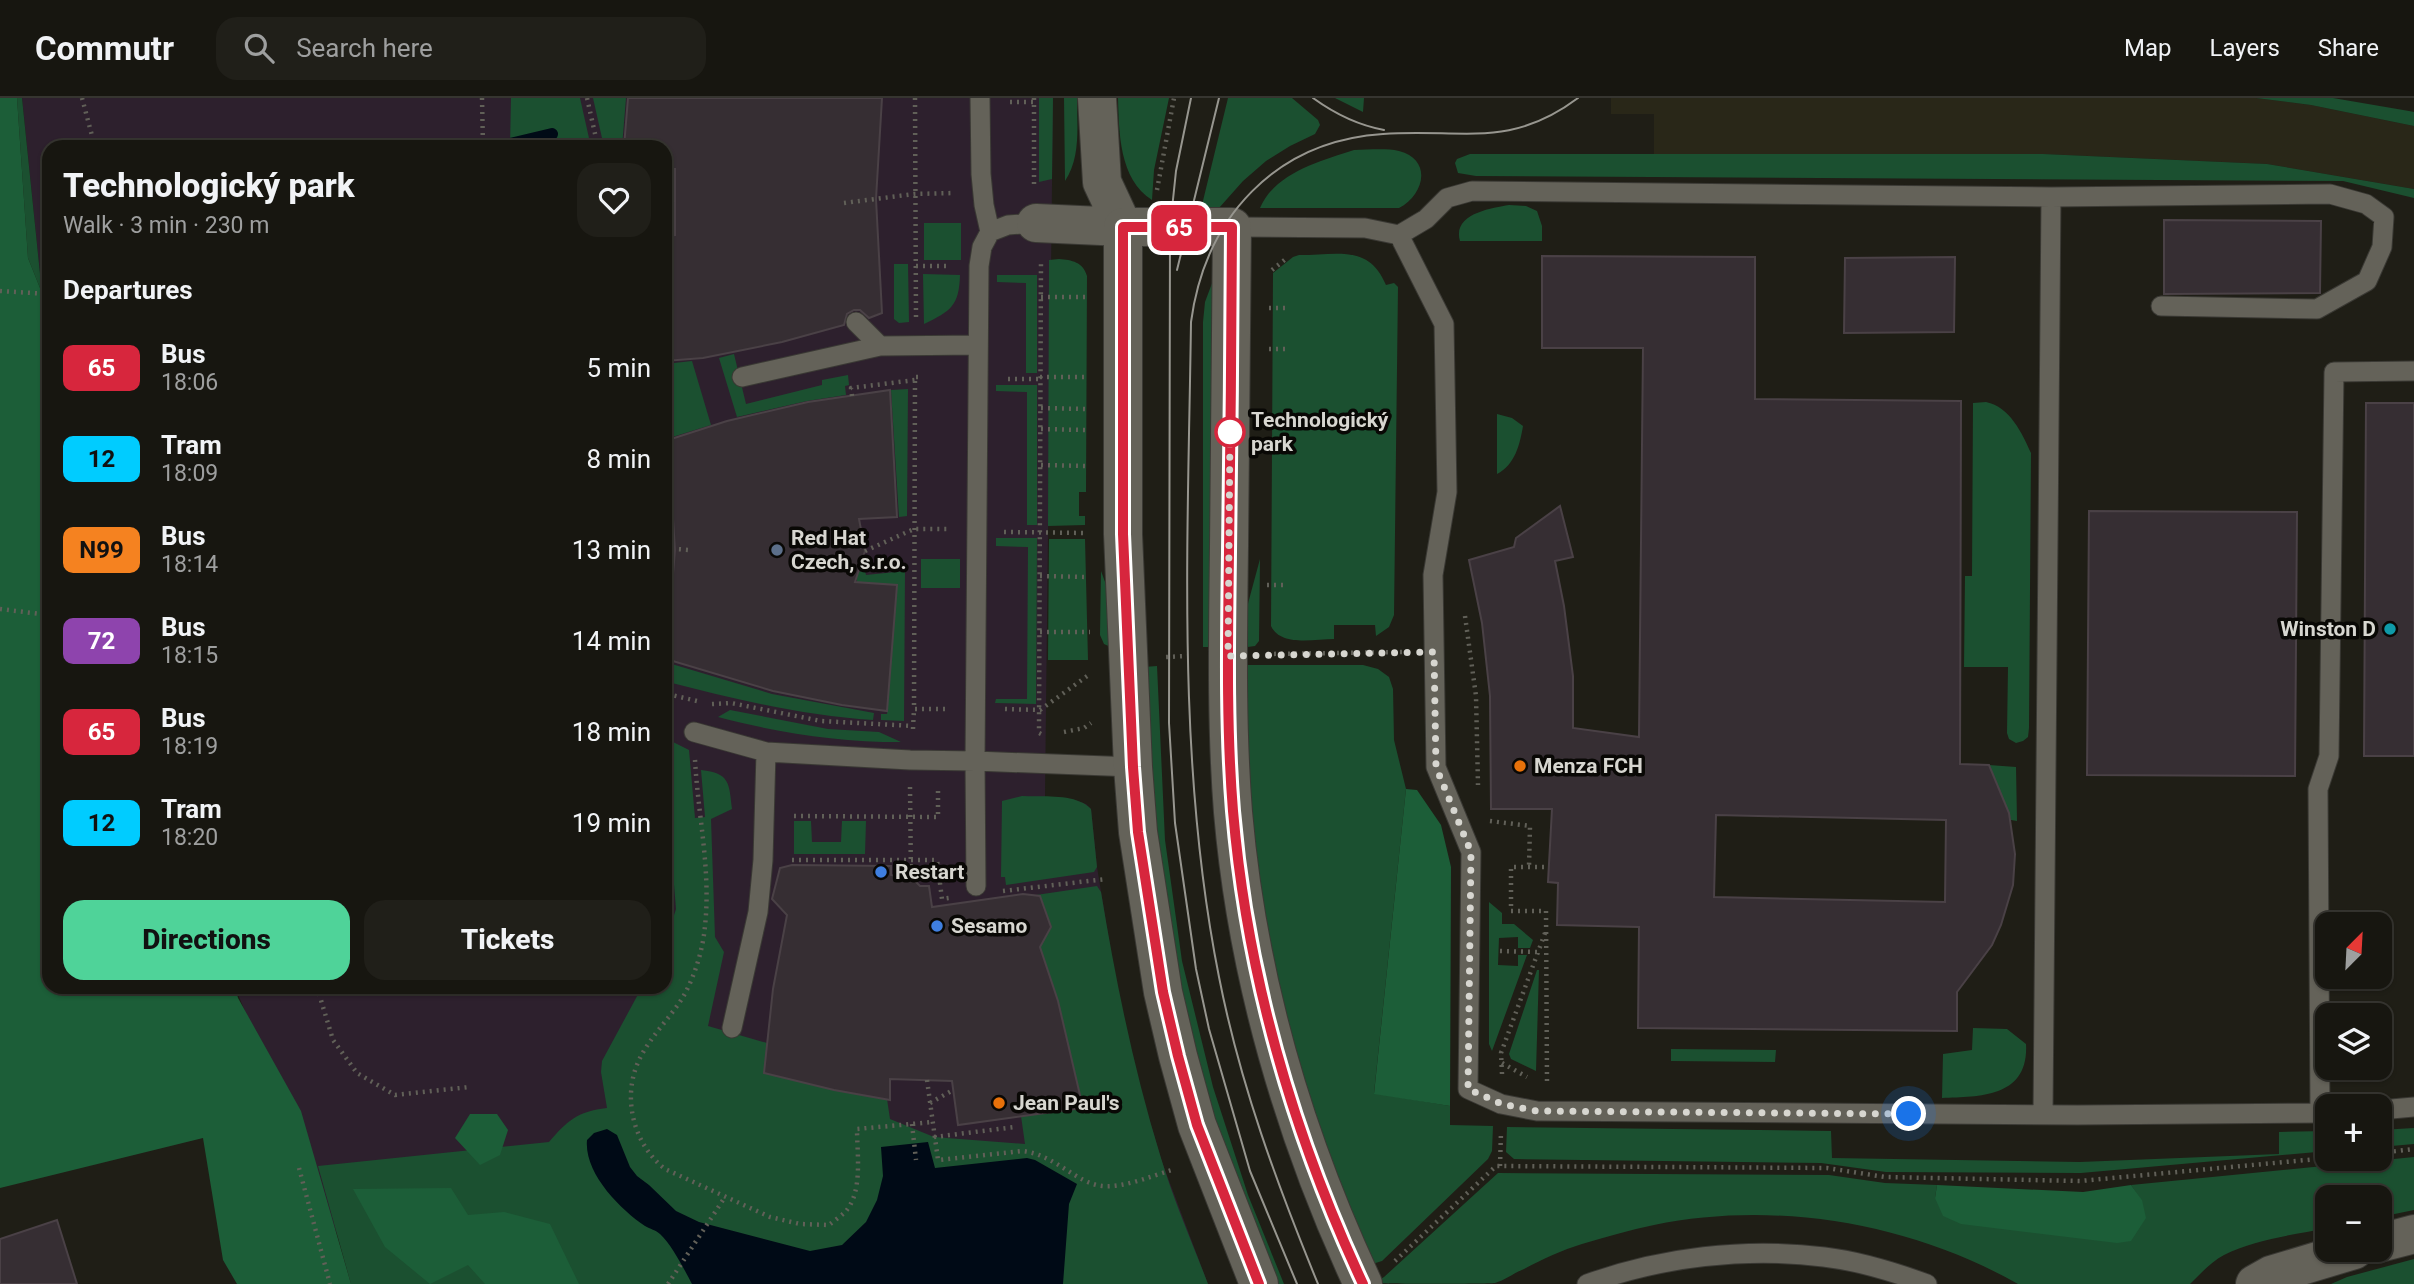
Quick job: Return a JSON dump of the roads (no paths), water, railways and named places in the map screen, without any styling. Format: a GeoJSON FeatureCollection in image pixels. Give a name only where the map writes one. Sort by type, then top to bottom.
{"type":"FeatureCollection","features":[{"type":"Feature","properties":{"kind":"street"},"geometry":{"type":"LineString","coordinates":[[1097,98],[1102,182],[1123,227],[1123,534],[1138,832],[1163,992],[1178,1056],[1197,1125],[1259,1284]]}},
{"type":"Feature","properties":{"kind":"street"},"geometry":{"type":"LineString","coordinates":[[1037,222],[1123,227],[1232,227],[1228,656],[1233,811],[1245,907],[1281,1073],[1318,1178],[1376,1275]]}},
{"type":"Feature","properties":{"kind":"street"},"geometry":{"type":"LineString","coordinates":[[2392,1240],[2414,1234]]}},
{"type":"Feature","properties":{"kind":"street"},"geometry":{"type":"LineString","coordinates":[[2255,1284],[2271,1275],[2315,1261]]}},
{"type":"Feature","properties":{"kind":"lane"},"geometry":{"type":"LineString","coordinates":[[980,98],[981,174],[990,232],[982,247],[979,266],[975,790],[986,889]]}},
{"type":"Feature","properties":{"kind":"lane"},"geometry":{"type":"LineString","coordinates":[[1232,227],[1365,228],[1399,235],[1426,219],[1447,198],[1472,191],[2051,197],[2330,194],[2366,204],[2384,217],[2382,247],[2367,281],[2317,309],[2161,306]]}},
{"type":"Feature","properties":{"kind":"lane"},"geometry":{"type":"LineString","coordinates":[[2043,1114],[2051,197]]}},
{"type":"Feature","properties":{"kind":"lane"},"geometry":{"type":"LineString","coordinates":[[990,232],[1008,225],[1037,222]]}},
{"type":"Feature","properties":{"kind":"lane"},"geometry":{"type":"LineString","coordinates":[[1399,235],[1444,324],[1447,492],[1433,575],[1436,767],[1471,852],[1468,1089],[1502,1104],[1537,1111],[2315,1113]]}},
{"type":"Feature","properties":{"kind":"lane"},"geometry":{"type":"LineString","coordinates":[[856,322],[880,346]]}},
{"type":"Feature","properties":{"kind":"lane"},"geometry":{"type":"LineString","coordinates":[[742,377],[880,346],[978,345]]}},
{"type":"Feature","properties":{"kind":"lane"},"geometry":{"type":"LineString","coordinates":[[2324,1094],[2318,789],[2329,756],[2334,372],[2414,371]]}},
{"type":"Feature","properties":{"kind":"lane"},"geometry":{"type":"LineString","coordinates":[[694,732],[766,752],[910,760],[1133,767]]}},
{"type":"Feature","properties":{"kind":"lane"},"geometry":{"type":"LineString","coordinates":[[732,1028],[758,912],[763,860],[766,752]]}},
{"type":"Feature","properties":{"kind":"lane"},"geometry":{"type":"LineString","coordinates":[[2392,1110],[2414,1107]]}},
{"type":"Feature","properties":{"kind":"lane"},"geometry":{"type":"LineString","coordinates":[[1587,1284],[1669,1262],[1742,1253],[1824,1257],[1888,1271],[1927,1284]]}},
{"type":"Feature","properties":{"kind":"waterway"},"geometry":{"type":"LineString","coordinates":[[527,140],[552,134]]}},
{"type":"Feature","properties":{"kind":"tram line"},"geometry":{"type":"LineString","coordinates":[[1191,98],[1176,171],[1170,228],[1169,723],[1175,823],[1196,969],[1209,1029],[1250,1171],[1297,1284]]}},
{"type":"Feature","properties":{"kind":"tram line"},"geometry":{"type":"LineString","coordinates":[[1177,270],[1219,98]]}},
{"type":"Feature","properties":{"kind":"tram line"},"geometry":{"type":"LineString","coordinates":[[1313,98],[1347,118],[1384,130]]}},
{"type":"Feature","properties":{"kind":"tram line"},"geometry":{"type":"LineString","coordinates":[[1318,1284],[1274,1171],[1249,1095],[1219,977],[1205,896],[1190,733],[1187,568],[1191,322],[1199,284],[1212,250],[1229,219],[1252,192],[1278,169],[1309,152],[1344,140],[1383,134],[1506,131],[1529,125],[1578,98]]}},
{"type":"Feature","properties":{"kind":"place","name":"Technologický park"},"geometry":{"type":"Point","coordinates":[1230,432]}},
{"type":"Feature","properties":{"kind":"place","name":"Red Hat Czech, s.r.o."},"geometry":{"type":"Point","coordinates":[777,550]}},
{"type":"Feature","properties":{"kind":"place","name":"Winston D"},"geometry":{"type":"Point","coordinates":[2390,629]}},
{"type":"Feature","properties":{"kind":"place","name":"Menza FCH"},"geometry":{"type":"Point","coordinates":[1520,766]}},
{"type":"Feature","properties":{"kind":"place","name":"Restart"},"geometry":{"type":"Point","coordinates":[881,872]}},
{"type":"Feature","properties":{"kind":"place","name":"Sesamo"},"geometry":{"type":"Point","coordinates":[937,926]}},
{"type":"Feature","properties":{"kind":"place","name":"Jean Paul's"},"geometry":{"type":"Point","coordinates":[999,1103]}}]}
